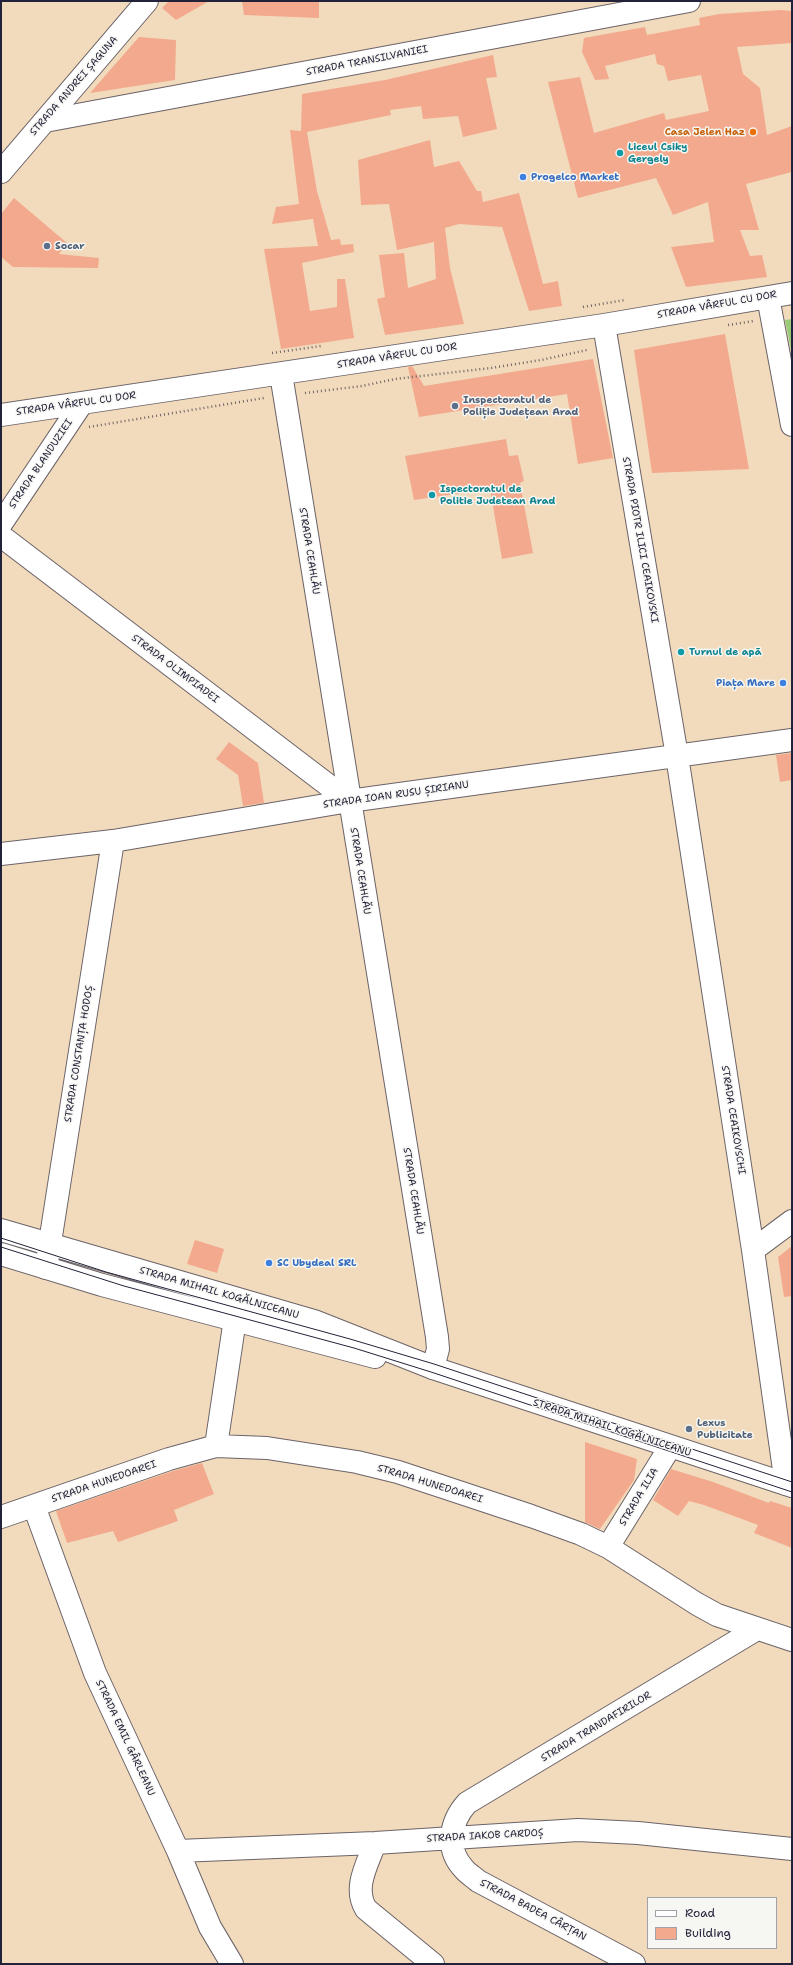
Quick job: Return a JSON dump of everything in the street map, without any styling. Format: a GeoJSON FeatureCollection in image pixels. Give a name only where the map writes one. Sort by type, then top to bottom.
{"type":"FeatureCollection","features":[{"type":"Feature","properties":{"kind":"street","name":"STRADA ANDREI ȘAGUNA"},"geometry":{"type":"LineString","coordinates":[[1,172],[147,1]]}},
{"type":"Feature","properties":{"kind":"street","name":"STRADA TRANSILVANIEI"},"geometry":{"type":"LineString","coordinates":[[45,121],[634,6],[689,1]]}},
{"type":"Feature","properties":{"kind":"street","name":"STRADA VÂRFUL CU DOR"},"geometry":{"type":"LineString","coordinates":[[1,415],[281,374],[792,293]]}},
{"type":"Feature","properties":{"kind":"street"},"geometry":{"type":"LineString","coordinates":[[768,297],[792,425]]}},
{"type":"Feature","properties":{"kind":"street","name":"STRADA PIOTR ILICI CEAIKOVSKI"},"geometry":{"type":"LineString","coordinates":[[604,324],[677,756]]}},
{"type":"Feature","properties":{"kind":"street","name":"STRADA CEAHLĂU"},"geometry":{"type":"LineString","coordinates":[[281,374],[437,1337],[438,1349],[433,1368]]}},
{"type":"Feature","properties":{"kind":"street","name":"STRADA BLANDUZIEI"},"geometry":{"type":"LineString","coordinates":[[1,524],[82,403]]}},
{"type":"Feature","properties":{"kind":"street","name":"STRADA OLIMPIADEI"},"geometry":{"type":"LineString","coordinates":[[1,536],[349,801]]}},
{"type":"Feature","properties":{"kind":"street","name":"STRADA IOAN RUSU ȘIRIANU"},"geometry":{"type":"LineString","coordinates":[[1,854],[113,841],[349,801],[792,740]]}},
{"type":"Feature","properties":{"kind":"street","name":"STRADA CEAIKOVSCHI"},"geometry":{"type":"LineString","coordinates":[[677,756],[789,1485]]}},
{"type":"Feature","properties":{"kind":"street","name":"STRADA CONSTANȚA HODOȘ"},"geometry":{"type":"LineString","coordinates":[[46,1268],[113,841]]}},
{"type":"Feature","properties":{"kind":"street"},"geometry":{"type":"LineString","coordinates":[[753,1250],[792,1220]]}},
{"type":"Feature","properties":{"kind":"street","name":"STRADA MIHAIL KOGĂLNICEANU"},"geometry":{"type":"LineString","coordinates":[[1,1230],[314,1321],[433,1368],[789,1485]]}},
{"type":"Feature","properties":{"kind":"street","name":"STRADA MIHAIL KOGĂLNICEANU"},"geometry":{"type":"LineString","coordinates":[[1,1254],[102,1285],[344,1349],[433,1368]]}},
{"type":"Feature","properties":{"kind":"street"},"geometry":{"type":"LineString","coordinates":[[216,1446],[235,1319]]}},
{"type":"Feature","properties":{"kind":"street","name":"STRADA HUNEDOAREI"},"geometry":{"type":"LineString","coordinates":[[1,1517],[169,1459],[216,1446],[267,1448],[357,1462],[398,1472],[581,1534],[608,1547],[697,1604],[718,1615],[792,1640]]}},
{"type":"Feature","properties":{"kind":"street","name":"STRADA ILIA"},"geometry":{"type":"LineString","coordinates":[[608,1547],[670,1447]]}},
{"type":"Feature","properties":{"kind":"street","name":"STRADA EMIL GÂRLEANU"},"geometry":{"type":"LineString","coordinates":[[34,1506],[95,1673],[178,1851],[210,1927],[232,1964]]}},
{"type":"Feature","properties":{"kind":"street","name":"STRADA TRANDAFIRILOR"},"geometry":{"type":"LineString","coordinates":[[452,1837],[453,1823],[458,1813],[467,1803],[757,1629]]}},
{"type":"Feature","properties":{"kind":"street","name":"STRADA IAKOB CARDOȘ"},"geometry":{"type":"LineString","coordinates":[[178,1851],[375,1842],[578,1830],[638,1833],[792,1849]]}},
{"type":"Feature","properties":{"kind":"street","name":"STRADA BADEA CÂRȚAN"},"geometry":{"type":"LineString","coordinates":[[452,1837],[454,1851],[463,1868],[478,1881],[634,1964]]}},
{"type":"Feature","properties":{"kind":"street"},"geometry":{"type":"LineString","coordinates":[[375,1842],[360,1888],[361,1900],[366,1909],[425,1961]]}},
{"type":"Feature","properties":{"kind":"path"},"geometry":{"type":"LineString","coordinates":[[305,393],[362,386],[395,379],[490,368],[541,360],[588,350]]}},
{"type":"Feature","properties":{"kind":"path"},"geometry":{"type":"LineString","coordinates":[[85,428],[113,422],[264,398]]}},
{"type":"Feature","properties":{"kind":"green space"},"geometry":{"type":"Polygon","coordinates":[[[792,319],[792,355],[785,320],[792,319]]]}},
{"type":"Feature","properties":{"kind":"building"},"geometry":{"type":"Polygon","coordinates":[[[169,1],[209,1],[176,20],[162,8],[169,1]]]}},
{"type":"Feature","properties":{"kind":"building"},"geometry":{"type":"Polygon","coordinates":[[[242,1],[319,1],[319,18],[244,15],[242,1]]]}},
{"type":"Feature","properties":{"kind":"building"},"geometry":{"type":"Polygon","coordinates":[[[781,10],[792,11],[792,43],[737,47],[743,74],[760,88],[767,135],[792,126],[792,172],[746,184],[759,230],[740,230],[750,256],[762,255],[767,277],[686,287],[671,247],[714,242],[708,202],[673,215],[656,178],[578,198],[548,82],[580,77],[594,133],[664,113],[666,120],[709,111],[701,75],[668,81],[664,66],[657,64],[655,54],[605,66],[609,79],[595,80],[582,52],[584,38],[645,27],[647,35],[700,25],[699,18],[719,14],[781,10]]]}},
{"type":"Feature","properties":{"kind":"building"},"geometry":{"type":"Polygon","coordinates":[[[139,37],[176,40],[175,80],[90,93],[139,37]]]}},
{"type":"Feature","properties":{"kind":"building"},"geometry":{"type":"Polygon","coordinates":[[[493,55],[497,77],[486,78],[497,129],[463,137],[458,116],[423,119],[421,106],[390,110],[391,115],[307,132],[317,191],[331,240],[340,239],[341,245],[353,244],[354,252],[302,263],[310,311],[337,307],[337,279],[345,279],[354,338],[281,349],[264,249],[318,246],[313,219],[272,224],[276,207],[299,204],[290,130],[301,131],[302,94],[385,80],[493,55]]]}},
{"type":"Feature","properties":{"kind":"building"},"geometry":{"type":"Polygon","coordinates":[[[430,140],[434,167],[459,161],[477,191],[481,191],[483,202],[519,193],[543,284],[558,281],[562,306],[529,311],[502,227],[459,224],[445,228],[450,268],[464,324],[385,335],[377,299],[385,297],[379,255],[404,253],[408,288],[436,279],[434,242],[397,250],[389,204],[361,205],[358,160],[430,140]]]}},
{"type":"Feature","properties":{"kind":"building"},"geometry":{"type":"Polygon","coordinates":[[[14,198],[67,243],[59,254],[99,258],[98,268],[13,267],[1,257],[1,214],[14,198]]]}},
{"type":"Feature","properties":{"kind":"building"},"geometry":{"type":"Polygon","coordinates":[[[725,334],[749,469],[652,473],[634,350],[725,334]]]}},
{"type":"Feature","properties":{"kind":"building","name":"Inspectoratul de Poliție Județean Arad"},"geometry":{"type":"Polygon","coordinates":[[[593,359],[613,458],[578,464],[567,394],[419,417],[408,367],[412,366],[424,386],[593,359]]]}},
{"type":"Feature","properties":{"kind":"building","name":"Ispectoratul de Politie Judetean Arad"},"geometry":{"type":"Polygon","coordinates":[[[506,439],[509,456],[518,455],[524,481],[520,483],[533,553],[502,559],[490,489],[414,500],[405,456],[506,439]]]}},
{"type":"Feature","properties":{"kind":"building"},"geometry":{"type":"Polygon","coordinates":[[[229,742],[258,763],[264,803],[243,806],[238,775],[216,759],[229,742]]]}},
{"type":"Feature","properties":{"kind":"building"},"geometry":{"type":"Polygon","coordinates":[[[792,753],[792,780],[780,782],[776,755],[792,753]]]}},
{"type":"Feature","properties":{"kind":"building"},"geometry":{"type":"Polygon","coordinates":[[[195,1240],[224,1249],[217,1273],[187,1264],[195,1240]]]}},
{"type":"Feature","properties":{"kind":"building"},"geometry":{"type":"Polygon","coordinates":[[[792,1246],[792,1296],[784,1297],[778,1257],[792,1246]]]}},
{"type":"Feature","properties":{"kind":"building"},"geometry":{"type":"Polygon","coordinates":[[[585,1442],[637,1459],[634,1480],[600,1529],[585,1522],[585,1442]]]}},
{"type":"Feature","properties":{"kind":"building"},"geometry":{"type":"Polygon","coordinates":[[[202,1463],[214,1494],[174,1510],[178,1521],[118,1542],[113,1531],[67,1543],[56,1511],[173,1471],[202,1463]]]}},
{"type":"Feature","properties":{"kind":"building"},"geometry":{"type":"Polygon","coordinates":[[[671,1469],[713,1482],[769,1503],[770,1501],[792,1508],[792,1548],[754,1533],[758,1525],[704,1505],[689,1501],[678,1516],[653,1500],[671,1469]]]}},
{"type":"Feature","properties":{"kind":"tram line"},"geometry":{"type":"LineString","coordinates":[[1,1238],[106,1272],[350,1339],[434,1364],[792,1482]]}},
{"type":"Feature","properties":{"kind":"tram line"},"geometry":{"type":"LineString","coordinates":[[1,1247],[124,1286],[354,1348],[431,1372],[792,1492]]}},
{"type":"Feature","properties":{"kind":"place","name":"Casa Jelen Haz"},"geometry":{"type":"Point","coordinates":[753,132]}},
{"type":"Feature","properties":{"kind":"place","name":"Liceul Csiky Gergely"},"geometry":{"type":"Point","coordinates":[620,153]}},
{"type":"Feature","properties":{"kind":"place","name":"Progelco Market"},"geometry":{"type":"Point","coordinates":[523,177]}},
{"type":"Feature","properties":{"kind":"place","name":"Socar"},"geometry":{"type":"Point","coordinates":[47,246]}},
{"type":"Feature","properties":{"kind":"place","name":"Inspectoratul de Poliție Județean Arad"},"geometry":{"type":"Point","coordinates":[455,406]}},
{"type":"Feature","properties":{"kind":"place","name":"Ispectoratul de Politie Judetean Arad"},"geometry":{"type":"Point","coordinates":[432,495]}},
{"type":"Feature","properties":{"kind":"place","name":"Turnul de apă"},"geometry":{"type":"Point","coordinates":[681,652]}},
{"type":"Feature","properties":{"kind":"place","name":"Piața Mare"},"geometry":{"type":"Point","coordinates":[783,683]}},
{"type":"Feature","properties":{"kind":"place","name":"SC Ubydeal SRL"},"geometry":{"type":"Point","coordinates":[269,1263]}},
{"type":"Feature","properties":{"kind":"place","name":"Lexus Publicitate"},"geometry":{"type":"Point","coordinates":[689,1429]}}]}
